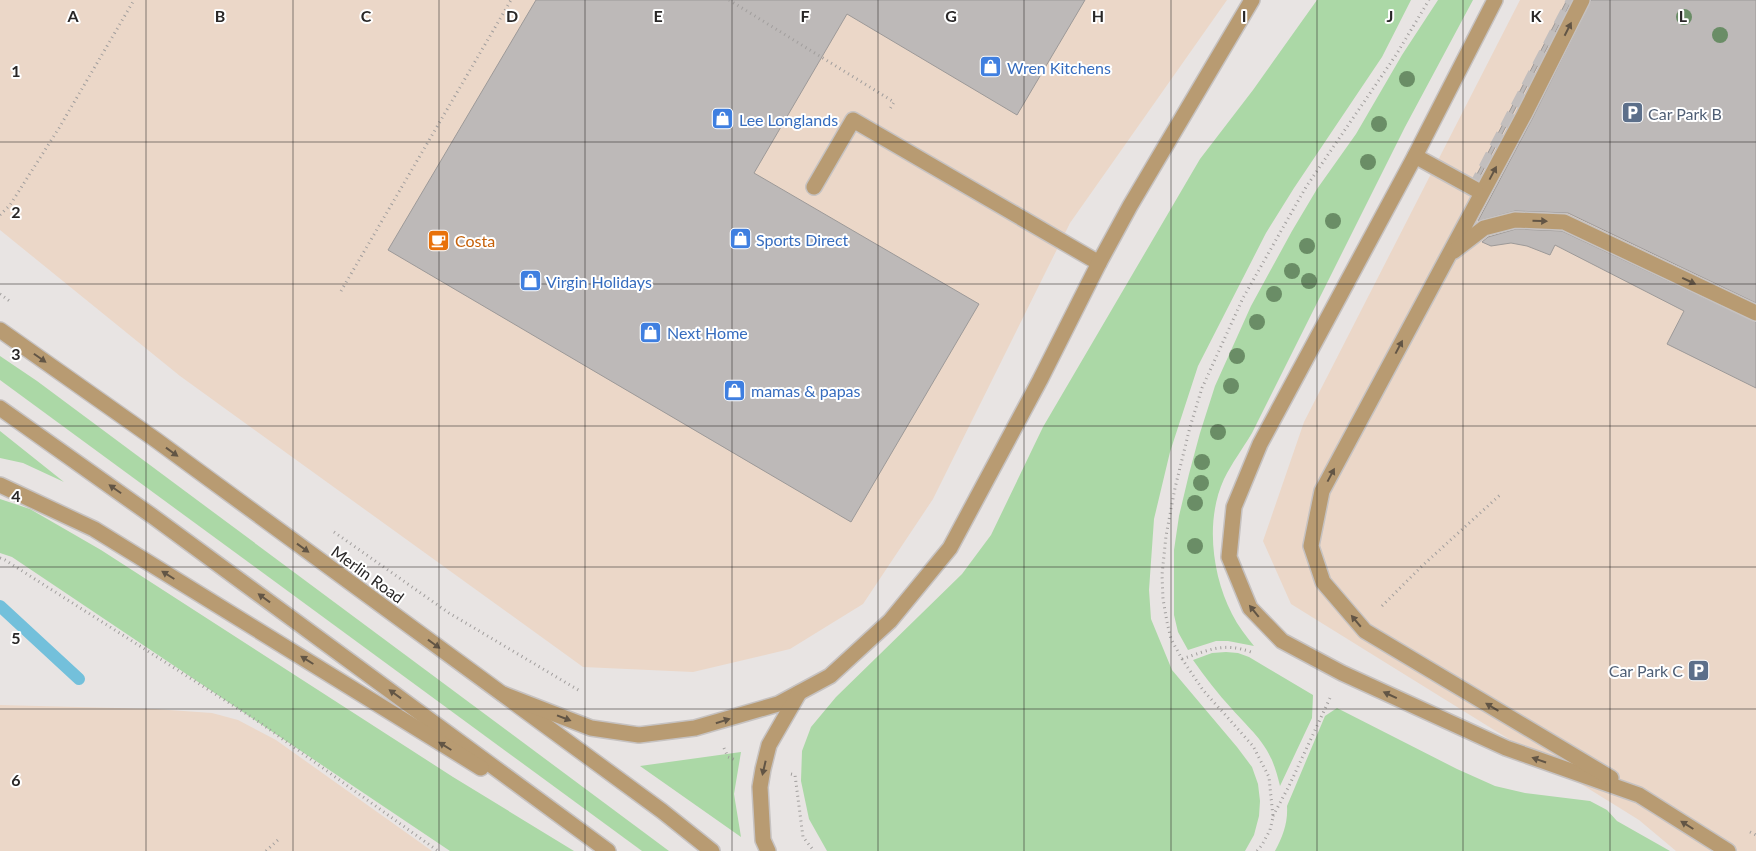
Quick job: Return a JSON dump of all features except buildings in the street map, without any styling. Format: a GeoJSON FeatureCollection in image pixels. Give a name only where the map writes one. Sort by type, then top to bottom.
{"type":"FeatureCollection","features":[{"type":"Feature","properties":{"kind":"street"},"geometry":{"type":"LineString","coordinates":[[503,694],[591,728],[639,734],[695,728],[778,704],[830,676],[890,621],[950,548],[1130,206],[1252,0]]}},
{"type":"Feature","properties":{"kind":"street"},"geometry":{"type":"LineString","coordinates":[[1495,0],[1260,444],[1234,507],[1228,557],[1250,608],[1282,641],[1342,673],[1506,748],[1639,795]]}},
{"type":"Feature","properties":{"kind":"street"},"geometry":{"type":"LineString","coordinates":[[1582,0],[1449,255],[1322,491],[1311,546],[1323,582],[1365,631],[1639,795],[1728,851]]}},
{"type":"Feature","properties":{"kind":"street"},"geometry":{"type":"LineString","coordinates":[[814,187],[853,120],[1099,263]]}},
{"type":"Feature","properties":{"kind":"street"},"geometry":{"type":"LineString","coordinates":[[1414,156],[1474,189]]}},
{"type":"Feature","properties":{"kind":"street"},"geometry":{"type":"LineString","coordinates":[[1449,255],[1484,228],[1516,220],[1564,222],[1756,313]]}},
{"type":"Feature","properties":{"kind":"street","name":"Merlin Road"},"geometry":{"type":"LineString","coordinates":[[0,330],[156,440],[662,811],[712,851]]}},
{"type":"Feature","properties":{"kind":"street"},"geometry":{"type":"LineString","coordinates":[[0,408],[155,518],[608,851]]}},
{"type":"Feature","properties":{"kind":"street"},"geometry":{"type":"LineString","coordinates":[[0,485],[94,529],[576,826]]}},
{"type":"Feature","properties":{"kind":"street"},"geometry":{"type":"LineString","coordinates":[[768,851],[763,840],[760,787],[763,769],[769,746],[799,693]]}},
{"type":"Feature","properties":{"kind":"path"},"geometry":{"type":"LineString","coordinates":[[0,215],[10,205],[59,128],[134,0]]}},
{"type":"Feature","properties":{"kind":"path"},"geometry":{"type":"LineString","coordinates":[[340,291],[511,0]]}},
{"type":"Feature","properties":{"kind":"path"},"geometry":{"type":"LineString","coordinates":[[729,0],[894,102],[875,133]]}},
{"type":"Feature","properties":{"kind":"path"},"geometry":{"type":"LineString","coordinates":[[0,294],[16,306]]}},
{"type":"Feature","properties":{"kind":"path"},"geometry":{"type":"LineString","coordinates":[[1384,604],[1422,566],[1501,494]]}},
{"type":"Feature","properties":{"kind":"path"},"geometry":{"type":"LineString","coordinates":[[328,528],[449,613],[585,694]]}},
{"type":"Feature","properties":{"kind":"path"},"geometry":{"type":"LineString","coordinates":[[0,558],[259,722],[438,851]]}},
{"type":"Feature","properties":{"kind":"path"},"geometry":{"type":"LineString","coordinates":[[1182,659],[1224,646],[1238,647],[1259,656]]}},
{"type":"Feature","properties":{"kind":"path"},"geometry":{"type":"LineString","coordinates":[[1321,695],[1329,699]]}},
{"type":"Feature","properties":{"kind":"path"},"geometry":{"type":"LineString","coordinates":[[1273,817],[1290,786],[1322,712]]}},
{"type":"Feature","properties":{"kind":"path"},"geometry":{"type":"LineString","coordinates":[[713,724],[728,757],[763,769],[795,775],[803,837],[814,851]]}},
{"type":"Feature","properties":{"kind":"path"},"geometry":{"type":"LineString","coordinates":[[266,851],[279,839]]}},
{"type":"Feature","properties":{"kind":"shaded area"},"geometry":{"type":"Polygon","coordinates":[[[0,0],[1227,0],[1070,223],[933,499],[863,604],[790,649],[693,672],[583,667],[180,376],[0,230],[0,0]]]}},
{"type":"Feature","properties":{"kind":"shaded area"},"geometry":{"type":"Polygon","coordinates":[[[1520,0],[1756,0],[1756,851],[1676,851],[1639,820],[1291,604],[1263,541],[1304,422],[1520,0]]]}},
{"type":"Feature","properties":{"kind":"shaded area"},"geometry":{"type":"Polygon","coordinates":[[[0,705],[155,709],[212,713],[238,720],[276,740],[432,851],[0,851],[0,705]]]}},
{"type":"Feature","properties":{"kind":"green space"},"geometry":{"type":"Polygon","coordinates":[[[1317,0],[1411,0],[1382,57],[1266,233],[1198,366],[1170,452],[1154,519],[1149,590],[1151,619],[1172,670],[1237,747],[1252,767],[1258,784],[1259,816],[1254,835],[1245,851],[827,851],[809,819],[801,781],[802,751],[811,727],[836,697],[962,574],[991,535],[1043,427],[1200,159],[1253,90],[1317,0]]]}},
{"type":"Feature","properties":{"kind":"green space"},"geometry":{"type":"Polygon","coordinates":[[[1438,0],[1473,0],[1405,127],[1252,433],[1227,473],[1218,495],[1214,512],[1213,547],[1220,582],[1225,599],[1234,618],[1254,646],[1228,641],[1216,641],[1188,650],[1178,632],[1174,615],[1174,550],[1179,516],[1189,474],[1215,386],[1251,306],[1292,231],[1317,189],[1356,134],[1402,55],[1438,0]]]}},
{"type":"Feature","properties":{"kind":"green space"},"geometry":{"type":"Polygon","coordinates":[[[0,356],[37,381],[669,851],[642,851],[0,380],[0,356]]]}},
{"type":"Feature","properties":{"kind":"green space"},"geometry":{"type":"Polygon","coordinates":[[[0,431],[64,482],[23,463],[0,458],[0,431]]]}},
{"type":"Feature","properties":{"kind":"green space"},"geometry":{"type":"Polygon","coordinates":[[[0,499],[30,509],[101,550],[453,777],[574,851],[450,851],[12,557],[0,553],[0,499]]]}},
{"type":"Feature","properties":{"kind":"green space"},"geometry":{"type":"Polygon","coordinates":[[[1212,653],[1238,653],[1249,657],[1313,695],[1312,718],[1280,786],[1272,761],[1262,743],[1193,660],[1212,653]]]}},
{"type":"Feature","properties":{"kind":"green space"},"geometry":{"type":"Polygon","coordinates":[[[1337,708],[1457,769],[1495,786],[1525,793],[1590,801],[1607,810],[1617,821],[1670,851],[1275,851],[1287,818],[1287,806],[1325,716],[1337,708]]]}},
{"type":"Feature","properties":{"kind":"green space"},"geometry":{"type":"Polygon","coordinates":[[[741,752],[734,794],[741,837],[640,766],[741,752]]]}},
{"type":"Feature","properties":{"kind":"waterway"},"geometry":{"type":"LineString","coordinates":[[0,606],[79,679]]}},
{"type":"Feature","properties":{"kind":"tunnel"},"geometry":{"type":"LineString","coordinates":[[1475,189],[1574,0]]}},
{"type":"Feature","properties":{"kind":"place","name":"Wren Kitchens"},"geometry":{"type":"Point","coordinates":[991,67]}},
{"type":"Feature","properties":{"kind":"place","name":"Car Park B"},"geometry":{"type":"Point","coordinates":[1632,113]}},
{"type":"Feature","properties":{"kind":"place","name":"Lee Longlands"},"geometry":{"type":"Point","coordinates":[723,119]}},
{"type":"Feature","properties":{"kind":"place","name":"Sports Direct"},"geometry":{"type":"Point","coordinates":[740,239]}},
{"type":"Feature","properties":{"kind":"place","name":"Costa"},"geometry":{"type":"Point","coordinates":[439,240]}},
{"type":"Feature","properties":{"kind":"place","name":"Virgin Holidays"},"geometry":{"type":"Point","coordinates":[530,281]}},
{"type":"Feature","properties":{"kind":"place","name":"Next Home"},"geometry":{"type":"Point","coordinates":[651,332]}},
{"type":"Feature","properties":{"kind":"place","name":"mamas & papas"},"geometry":{"type":"Point","coordinates":[735,390]}},
{"type":"Feature","properties":{"kind":"place","name":"Car Park C"},"geometry":{"type":"Point","coordinates":[1699,670]}}]}
